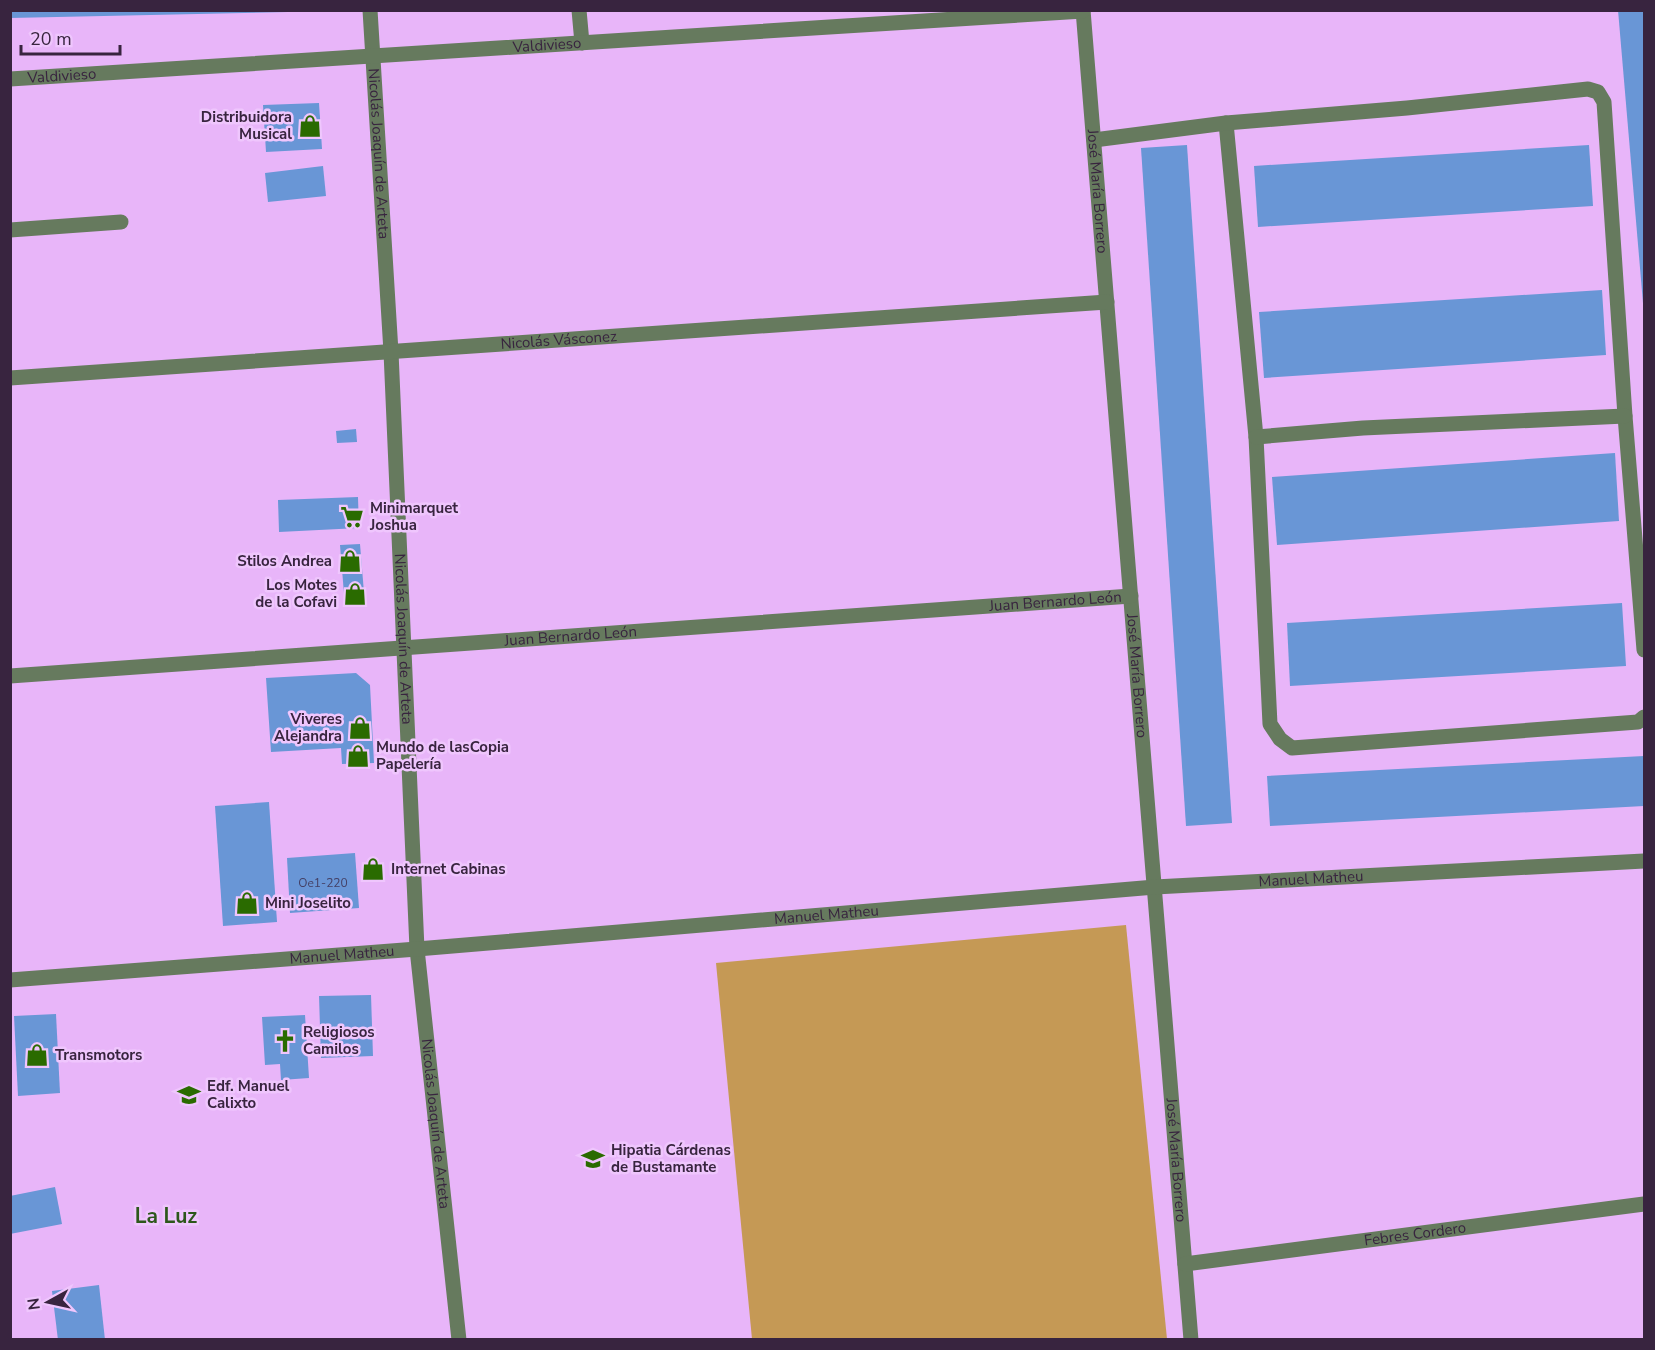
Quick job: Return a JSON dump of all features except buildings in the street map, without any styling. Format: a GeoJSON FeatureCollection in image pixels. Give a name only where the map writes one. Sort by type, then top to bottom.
{"type":"FeatureCollection","features":[{"type":"Feature","properties":{"kind":"street","name":"Nicolás Joaquín de Arteta"},"geometry":{"type":"LineString","coordinates":[[370,10],[391,352],[417,949],[459,1340]]}},
{"type":"Feature","properties":{"kind":"street"},"geometry":{"type":"LineString","coordinates":[[579,10],[582,43]]}},
{"type":"Feature","properties":{"kind":"street","name":"Valdivieso"},"geometry":{"type":"LineString","coordinates":[[10,79],[1083,11]]}},
{"type":"Feature","properties":{"kind":"street","name":"José María Borrero"},"geometry":{"type":"LineString","coordinates":[[1083,11],[1191,1340]]}},
{"type":"Feature","properties":{"kind":"street"},"geometry":{"type":"LineString","coordinates":[[1094,140],[1226,123],[1396,109],[1588,89],[1598,92],[1605,102],[1625,416],[1644,650]]}},
{"type":"Feature","properties":{"kind":"street"},"geometry":{"type":"LineString","coordinates":[[1226,123],[1256,437],[1270,724],[1280,740],[1292,748],[1638,722],[1644,717]]}},
{"type":"Feature","properties":{"kind":"street"},"geometry":{"type":"LineString","coordinates":[[10,230],[121,222]]}},
{"type":"Feature","properties":{"kind":"street","name":"Nicolás Vásconez"},"geometry":{"type":"LineString","coordinates":[[10,378],[1107,302]]}},
{"type":"Feature","properties":{"kind":"street"},"geometry":{"type":"LineString","coordinates":[[1256,437],[1363,428],[1625,416]]}},
{"type":"Feature","properties":{"kind":"street","name":"Juan Bernardo León"},"geometry":{"type":"LineString","coordinates":[[10,676],[1131,596]]}},
{"type":"Feature","properties":{"kind":"street","name":"Manuel Matheu"},"geometry":{"type":"LineString","coordinates":[[10,980],[417,949],[1155,887],[1644,861]]}},
{"type":"Feature","properties":{"kind":"street","name":"Febres Cordero"},"geometry":{"type":"LineString","coordinates":[[1185,1264],[1644,1204]]}},
{"type":"Feature","properties":{"kind":"shaded area"},"geometry":{"type":"Polygon","coordinates":[[[1126,925],[1167,1339],[752,1339],[716,963],[1126,925]]]}},
{"type":"Feature","properties":{"kind":"place","name":"Distribuidora Musical"},"geometry":{"type":"Point","coordinates":[310,126]}},
{"type":"Feature","properties":{"kind":"place","name":"Minimarquet Joshua"},"geometry":{"type":"Point","coordinates":[352,517]}},
{"type":"Feature","properties":{"kind":"place","name":"Stilos Andrea"},"geometry":{"type":"Point","coordinates":[350,561]}},
{"type":"Feature","properties":{"kind":"place","name":"Los Motes de la Cofavi"},"geometry":{"type":"Point","coordinates":[355,594]}},
{"type":"Feature","properties":{"kind":"place","name":"Viveres Alejandra"},"geometry":{"type":"Point","coordinates":[360,728]}},
{"type":"Feature","properties":{"kind":"place","name":"Mundo de lasCopia Papelería"},"geometry":{"type":"Point","coordinates":[358,756]}},
{"type":"Feature","properties":{"kind":"place","name":"Internet Cabinas"},"geometry":{"type":"Point","coordinates":[373,869]}},
{"type":"Feature","properties":{"kind":"place","name":"Mini Joselito"},"geometry":{"type":"Point","coordinates":[247,903]}},
{"type":"Feature","properties":{"kind":"place","name":"Religiosos Camilos"},"geometry":{"type":"Point","coordinates":[285,1041]}},
{"type":"Feature","properties":{"kind":"place","name":"Transmotors"},"geometry":{"type":"Point","coordinates":[37,1055]}},
{"type":"Feature","properties":{"kind":"place","name":"Edf. Manuel Calixto"},"geometry":{"type":"Point","coordinates":[189,1095]}},
{"type":"Feature","properties":{"kind":"place","name":"Hipatia Cárdenas de Bustamante"},"geometry":{"type":"Point","coordinates":[593,1159]}},
{"type":"Feature","properties":{"kind":"district","name":"La Luz"},"geometry":{"type":"Point","coordinates":[166,1216]}}]}
